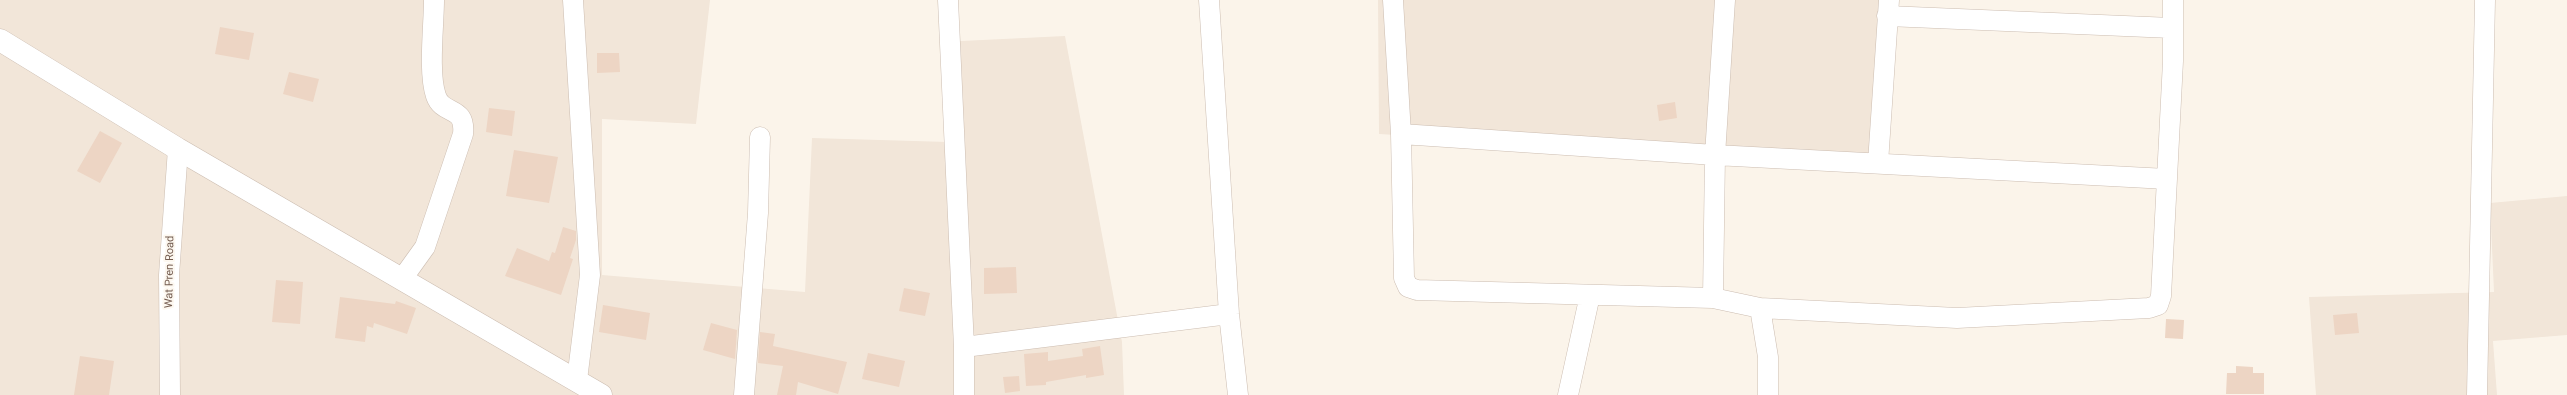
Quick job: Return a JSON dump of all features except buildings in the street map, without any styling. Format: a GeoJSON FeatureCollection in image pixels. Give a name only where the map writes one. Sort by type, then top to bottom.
{"type":"FeatureCollection","features":[{"type":"Feature","properties":{"kind":"street"},"geometry":{"type":"LineString","coordinates":[[402,279],[426,247],[463,134],[464,123],[462,117],[439,103],[435,95],[432,78],[434,0]]}},
{"type":"Feature","properties":{"kind":"street"},"geometry":{"type":"LineString","coordinates":[[574,0],[590,275],[577,380]]}},
{"type":"Feature","properties":{"kind":"street"},"geometry":{"type":"LineString","coordinates":[[948,0],[964,347],[964,395]]}},
{"type":"Feature","properties":{"kind":"street"},"geometry":{"type":"LineString","coordinates":[[1209,0],[1229,314],[1238,395]]}},
{"type":"Feature","properties":{"kind":"street"},"geometry":{"type":"LineString","coordinates":[[1394,0],[1401,134],[1404,278],[1408,287],[1417,290],[1713,298],[1760,308],[1958,318],[2149,308],[2158,304],[2161,296],[2173,61],[2173,0]]}},
{"type":"Feature","properties":{"kind":"street"},"geometry":{"type":"LineString","coordinates":[[1713,298],[1715,155],[1721,0]]}},
{"type":"Feature","properties":{"kind":"street"},"geometry":{"type":"LineString","coordinates":[[2477,395],[2485,0]]}},
{"type":"Feature","properties":{"kind":"street"},"geometry":{"type":"LineString","coordinates":[[1878,163],[1888,8],[2172,28]]}},
{"type":"Feature","properties":{"kind":"street"},"geometry":{"type":"LineString","coordinates":[[0,40],[178,149],[577,380],[600,395]]}},
{"type":"Feature","properties":{"kind":"street"},"geometry":{"type":"LineString","coordinates":[[1401,134],[1715,155],[2167,179]]}},
{"type":"Feature","properties":{"kind":"street"},"geometry":{"type":"LineString","coordinates":[[744,395],[758,212],[760,137]]}},
{"type":"Feature","properties":{"kind":"street","name":"Wat Pren Road"},"geometry":{"type":"LineString","coordinates":[[170,395],[169,275],[178,149]]}},
{"type":"Feature","properties":{"kind":"street"},"geometry":{"type":"LineString","coordinates":[[1568,395],[1590,295]]}},
{"type":"Feature","properties":{"kind":"street"},"geometry":{"type":"LineString","coordinates":[[1760,308],[1768,358],[1768,395]]}},
{"type":"Feature","properties":{"kind":"street"},"geometry":{"type":"LineString","coordinates":[[964,347],[1229,314]]}},
{"type":"Feature","properties":{"kind":"shaded area"},"geometry":{"type":"Polygon","coordinates":[[[0,0],[710,0],[696,124],[602,119],[602,275],[805,292],[812,138],[948,142],[941,42],[1065,36],[1122,342],[1124,395],[0,395],[0,0]]]}},
{"type":"Feature","properties":{"kind":"shaded area"},"geometry":{"type":"Polygon","coordinates":[[[1378,0],[1899,0],[1882,164],[1379,134],[1378,0]]]}},
{"type":"Feature","properties":{"kind":"shaded area"},"geometry":{"type":"Polygon","coordinates":[[[2567,196],[2567,335],[2493,341],[2497,395],[2316,395],[2309,297],[2494,292],[2490,203],[2567,196]]]}}]}
